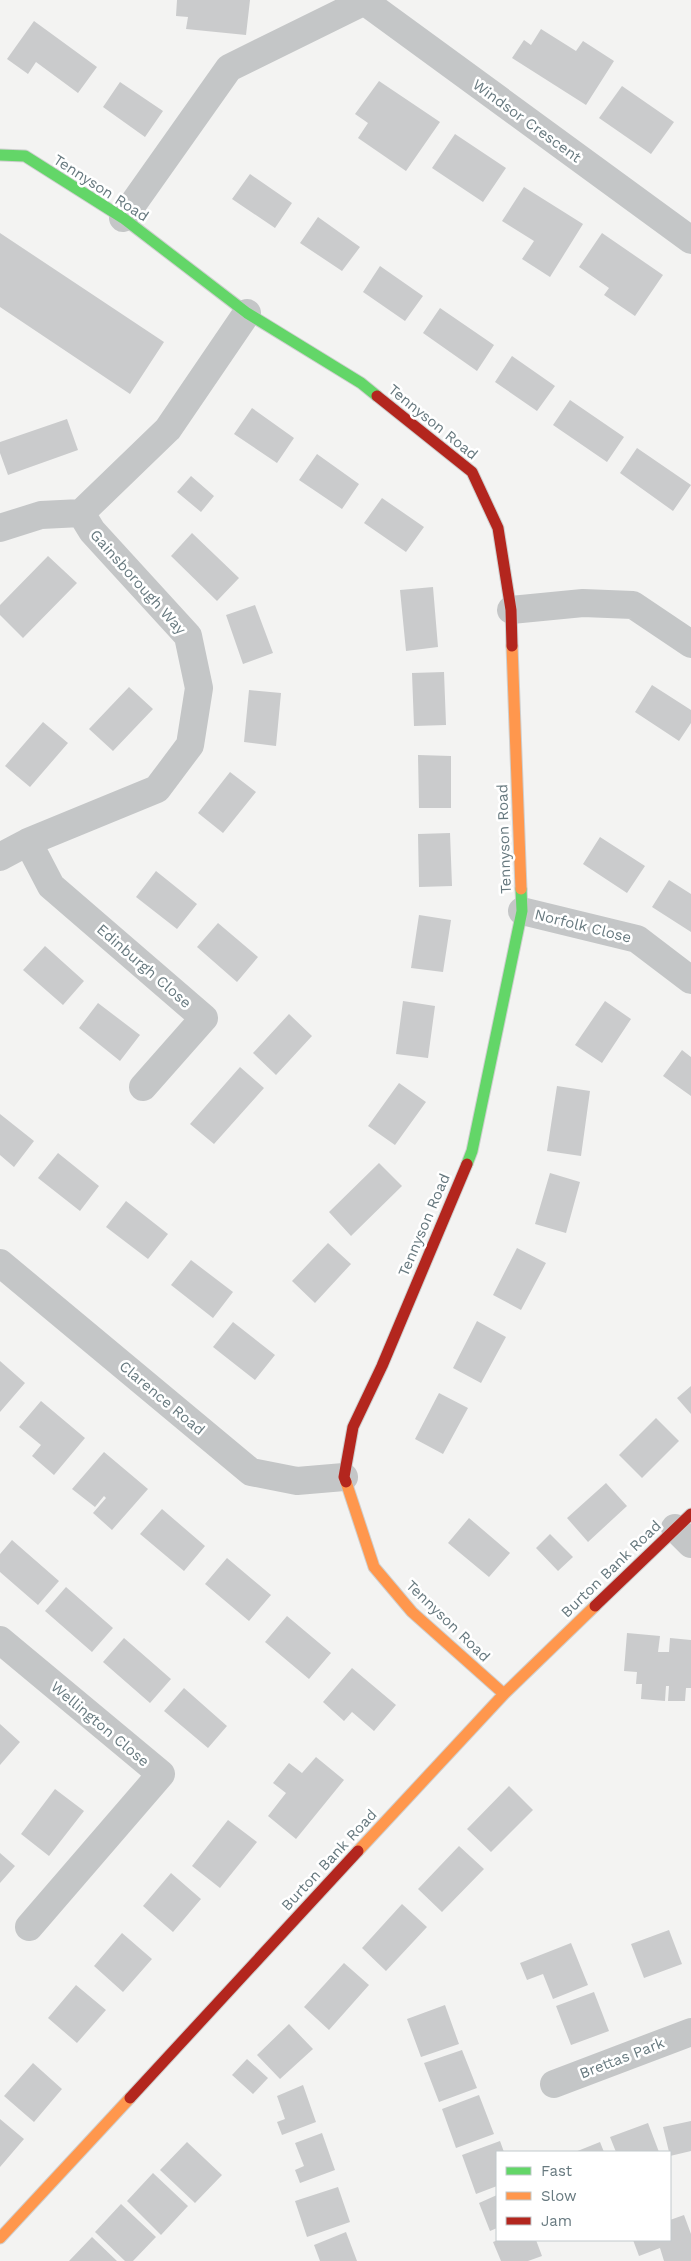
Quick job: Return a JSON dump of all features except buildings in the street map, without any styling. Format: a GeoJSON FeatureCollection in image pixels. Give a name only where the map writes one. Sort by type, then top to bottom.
{"type":"FeatureCollection","features":[{"type":"Feature","properties":{"kind":"street","name":"Windsor Crescent"},"geometry":{"type":"LineString","coordinates":[[123,218],[229,68],[365,1],[691,240]]}},
{"type":"Feature","properties":{"kind":"street","name":"Tennyson Road"},"geometry":{"type":"LineString","coordinates":[[0,155],[25,156],[123,218],[247,313],[361,383],[472,472],[498,528],[511,610],[522,911],[472,1151],[382,1366],[353,1427],[344,1476],[374,1566],[412,1612],[504,1694]]}},
{"type":"Feature","properties":{"kind":"street","name":"Gainsborough Way"},"geometry":{"type":"LineString","coordinates":[[0,857],[28,842],[157,789],[190,745],[199,688],[188,636],[92,531],[81,513],[168,429],[247,313]]}},
{"type":"Feature","properties":{"kind":"street"},"geometry":{"type":"LineString","coordinates":[[0,528],[42,515],[81,513]]}},
{"type":"Feature","properties":{"kind":"street"},"geometry":{"type":"LineString","coordinates":[[511,610],[583,603],[634,605],[691,644]]}},
{"type":"Feature","properties":{"kind":"street","name":"Edinburgh Close"},"geometry":{"type":"LineString","coordinates":[[28,842],[51,886],[204,1018],[143,1087]]}},
{"type":"Feature","properties":{"kind":"street","name":"Norfolk Close"},"geometry":{"type":"LineString","coordinates":[[522,911],[638,940],[691,980]]}},
{"type":"Feature","properties":{"kind":"street","name":"Clarence Road"},"geometry":{"type":"LineString","coordinates":[[0,1263],[251,1472],[297,1481],[344,1476]]}},
{"type":"Feature","properties":{"kind":"street","name":"Burton Bank Road"},"geometry":{"type":"LineString","coordinates":[[0,2238],[504,1694],[686,1528]]}},
{"type":"Feature","properties":{"kind":"street","name":"Wellington Close"},"geometry":{"type":"LineString","coordinates":[[0,1640],[161,1774],[29,1927]]}},
{"type":"Feature","properties":{"kind":"street","name":"Brettas Park"},"geometry":{"type":"LineString","coordinates":[[554,2084],[691,2032]]}},
{"type":"Feature","properties":{"kind":"traffic: fast"},"geometry":{"type":"LineString","coordinates":[[0,155],[25,156],[123,218],[247,313],[361,383],[377,396]]}},
{"type":"Feature","properties":{"kind":"traffic: fast"},"geometry":{"type":"LineString","coordinates":[[467,1164],[472,1151],[522,911],[521,889]]}},
{"type":"Feature","properties":{"kind":"traffic: slow"},"geometry":{"type":"LineString","coordinates":[[512,646],[521,889]]}},
{"type":"Feature","properties":{"kind":"traffic: slow"},"geometry":{"type":"LineString","coordinates":[[346,1482],[374,1567],[412,1612],[504,1694]]}},
{"type":"Feature","properties":{"kind":"traffic: slow"},"geometry":{"type":"LineString","coordinates":[[358,1851],[504,1694],[595,1606]]}},
{"type":"Feature","properties":{"kind":"traffic: slow"},"geometry":{"type":"LineString","coordinates":[[0,2238],[130,2098]]}},
{"type":"Feature","properties":{"kind":"traffic: jam"},"geometry":{"type":"LineString","coordinates":[[377,396],[472,472],[498,528],[511,610],[512,646]]}},
{"type":"Feature","properties":{"kind":"traffic: jam"},"geometry":{"type":"LineString","coordinates":[[346,1482],[344,1477],[353,1427],[382,1366],[467,1164]]}},
{"type":"Feature","properties":{"kind":"traffic: jam"},"geometry":{"type":"LineString","coordinates":[[595,1606],[691,1514]]}},
{"type":"Feature","properties":{"kind":"traffic: jam"},"geometry":{"type":"LineString","coordinates":[[130,2098],[358,1851]]}}]}
